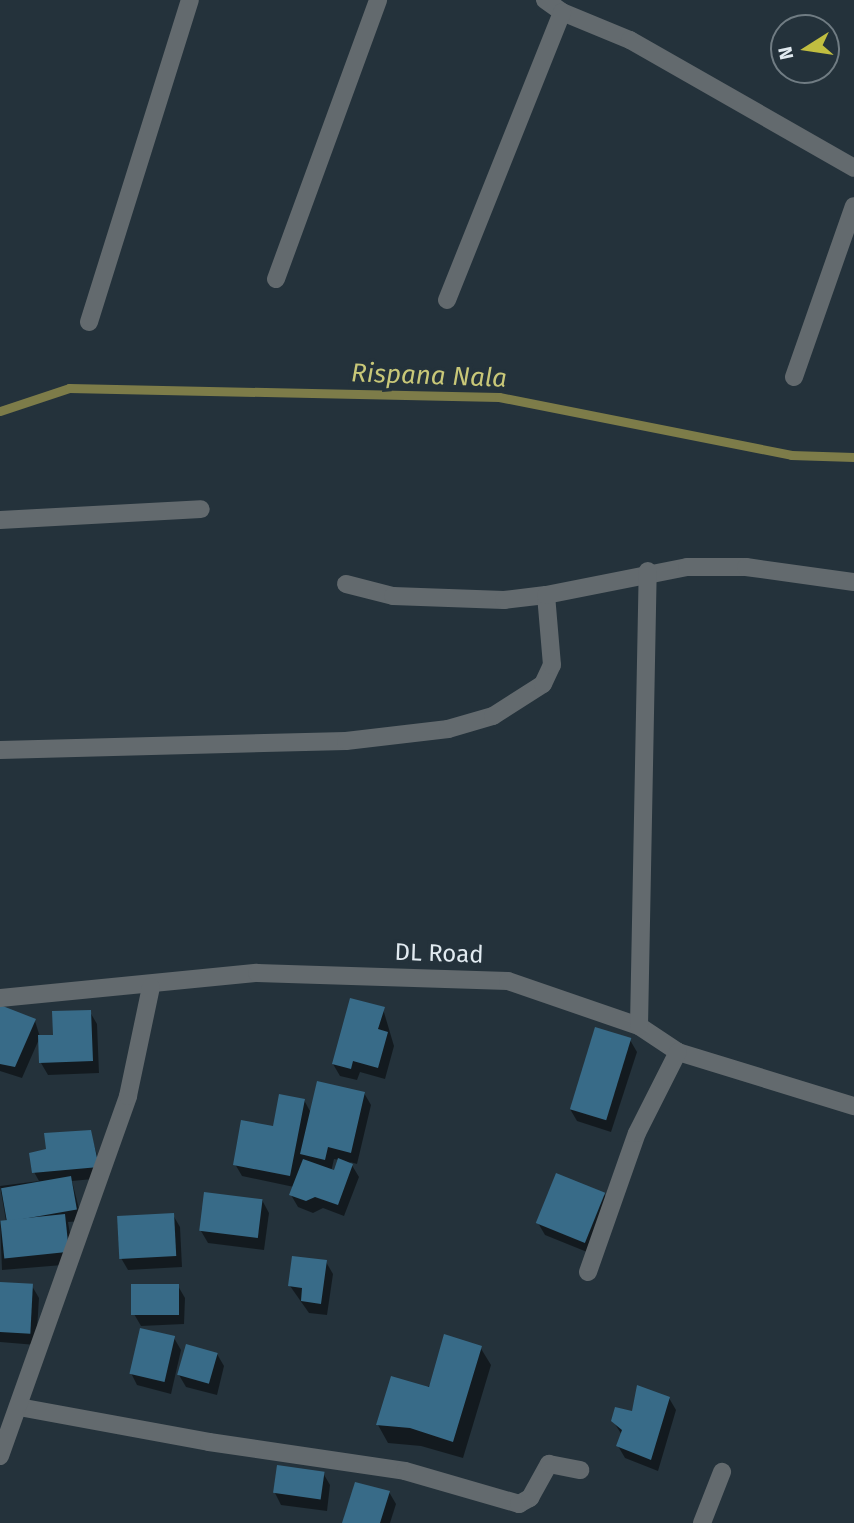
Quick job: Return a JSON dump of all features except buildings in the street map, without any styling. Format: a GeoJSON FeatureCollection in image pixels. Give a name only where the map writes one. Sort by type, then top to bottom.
{"type":"FeatureCollection","features":[{"type":"Feature","properties":{"kind":"street"},"geometry":{"type":"LineString","coordinates":[[89,322],[190,0]]}},
{"type":"Feature","properties":{"kind":"street"},"geometry":{"type":"LineString","coordinates":[[275,279],[378,0]]}},
{"type":"Feature","properties":{"kind":"street"},"geometry":{"type":"LineString","coordinates":[[545,0],[562,12],[629,40],[854,168]]}},
{"type":"Feature","properties":{"kind":"street"},"geometry":{"type":"LineString","coordinates":[[447,300],[562,12]]}},
{"type":"Feature","properties":{"kind":"street"},"geometry":{"type":"LineString","coordinates":[[793,377],[854,205]]}},
{"type":"Feature","properties":{"kind":"street"},"geometry":{"type":"LineString","coordinates":[[0,520],[201,509]]}},
{"type":"Feature","properties":{"kind":"street"},"geometry":{"type":"LineString","coordinates":[[346,584],[393,596],[504,600],[546,595],[648,571],[746,567],[854,582]]}},
{"type":"Feature","properties":{"kind":"street"},"geometry":{"type":"LineString","coordinates":[[639,1026],[648,571]]}},
{"type":"Feature","properties":{"kind":"street"},"geometry":{"type":"LineString","coordinates":[[0,750],[346,741],[449,729],[493,716],[542,684],[552,665],[546,595]]}},
{"type":"Feature","properties":{"kind":"street","name":"DL Road"},"geometry":{"type":"LineString","coordinates":[[0,998],[150,986],[257,973],[508,981],[639,1026],[678,1052],[854,1106]]}},
{"type":"Feature","properties":{"kind":"street"},"geometry":{"type":"LineString","coordinates":[[0,1456],[128,1096],[150,986]]}},
{"type":"Feature","properties":{"kind":"street"},"geometry":{"type":"LineString","coordinates":[[588,1272],[637,1133],[678,1052]]}},
{"type":"Feature","properties":{"kind":"street"},"geometry":{"type":"LineString","coordinates":[[19,1407],[209,1442],[405,1471],[519,1504],[530,1498],[549,1465],[557,1462],[580,1470]]}},
{"type":"Feature","properties":{"kind":"street"},"geometry":{"type":"LineString","coordinates":[[702,1523],[722,1472]]}},
{"type":"Feature","properties":{"kind":"waterway","name":"Rispana Nala"},"geometry":{"type":"LineString","coordinates":[[0,411],[69,388],[499,397],[791,455],[854,457]]}}]}
